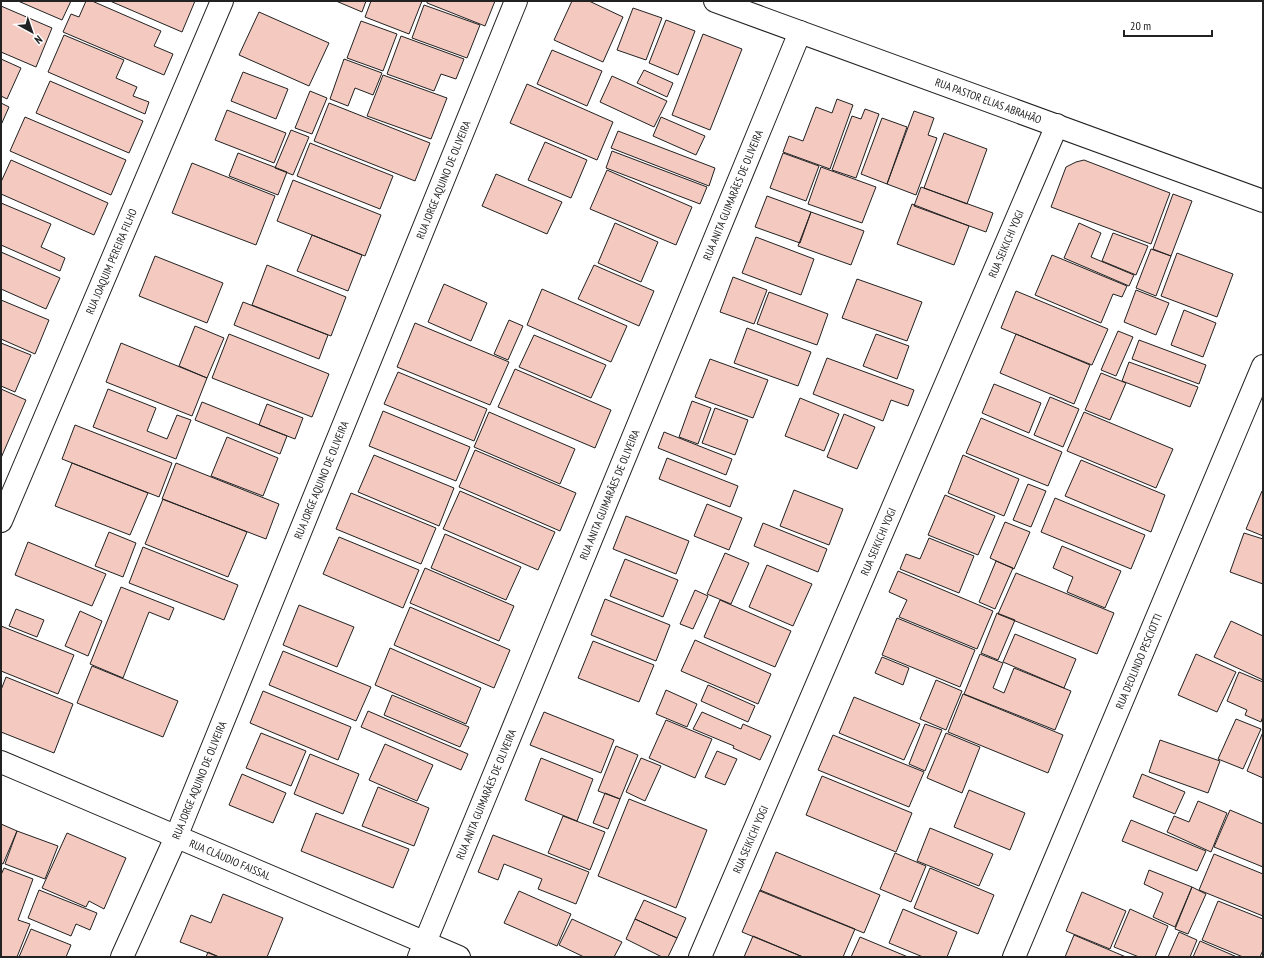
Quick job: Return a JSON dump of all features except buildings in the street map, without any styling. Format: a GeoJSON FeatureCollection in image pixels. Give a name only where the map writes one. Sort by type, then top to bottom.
{"type":"FeatureCollection","features":[{"type":"Feature","properties":{"kind":"street","name":"RUA JOAQUIM PEREIRA FILHO"},"geometry":{"type":"LineString","coordinates":[[1,521],[222,1]]}},
{"type":"Feature","properties":{"kind":"street","name":"RUA JORGE AQUINO DE OLIVEIRA"},"geometry":{"type":"LineString","coordinates":[[122,957],[176,836],[516,1]]}},
{"type":"Feature","properties":{"kind":"street","name":"RUA PASTOR ELIAS ABRAHÃO"},"geometry":{"type":"LineString","coordinates":[[715,1],[1263,201]]}},
{"type":"Feature","properties":{"kind":"street","name":"RUA ANITA GUIMARÃES DE OLIVEIRA"},"geometry":{"type":"LineString","coordinates":[[422,950],[800,32]]}},
{"type":"Feature","properties":{"kind":"street","name":"RUA SEIKICHI YOGI"},"geometry":{"type":"LineString","coordinates":[[700,957],[1057,126]]}},
{"type":"Feature","properties":{"kind":"street","name":"RUA DEOLINDO PESCIOTTI"},"geometry":{"type":"LineString","coordinates":[[1014,957],[1263,366]]}},
{"type":"Feature","properties":{"kind":"street","name":"RUA CLÁUDIO FAISSAL"},"geometry":{"type":"LineString","coordinates":[[1,762],[176,836],[422,950],[459,957]]}}]}
